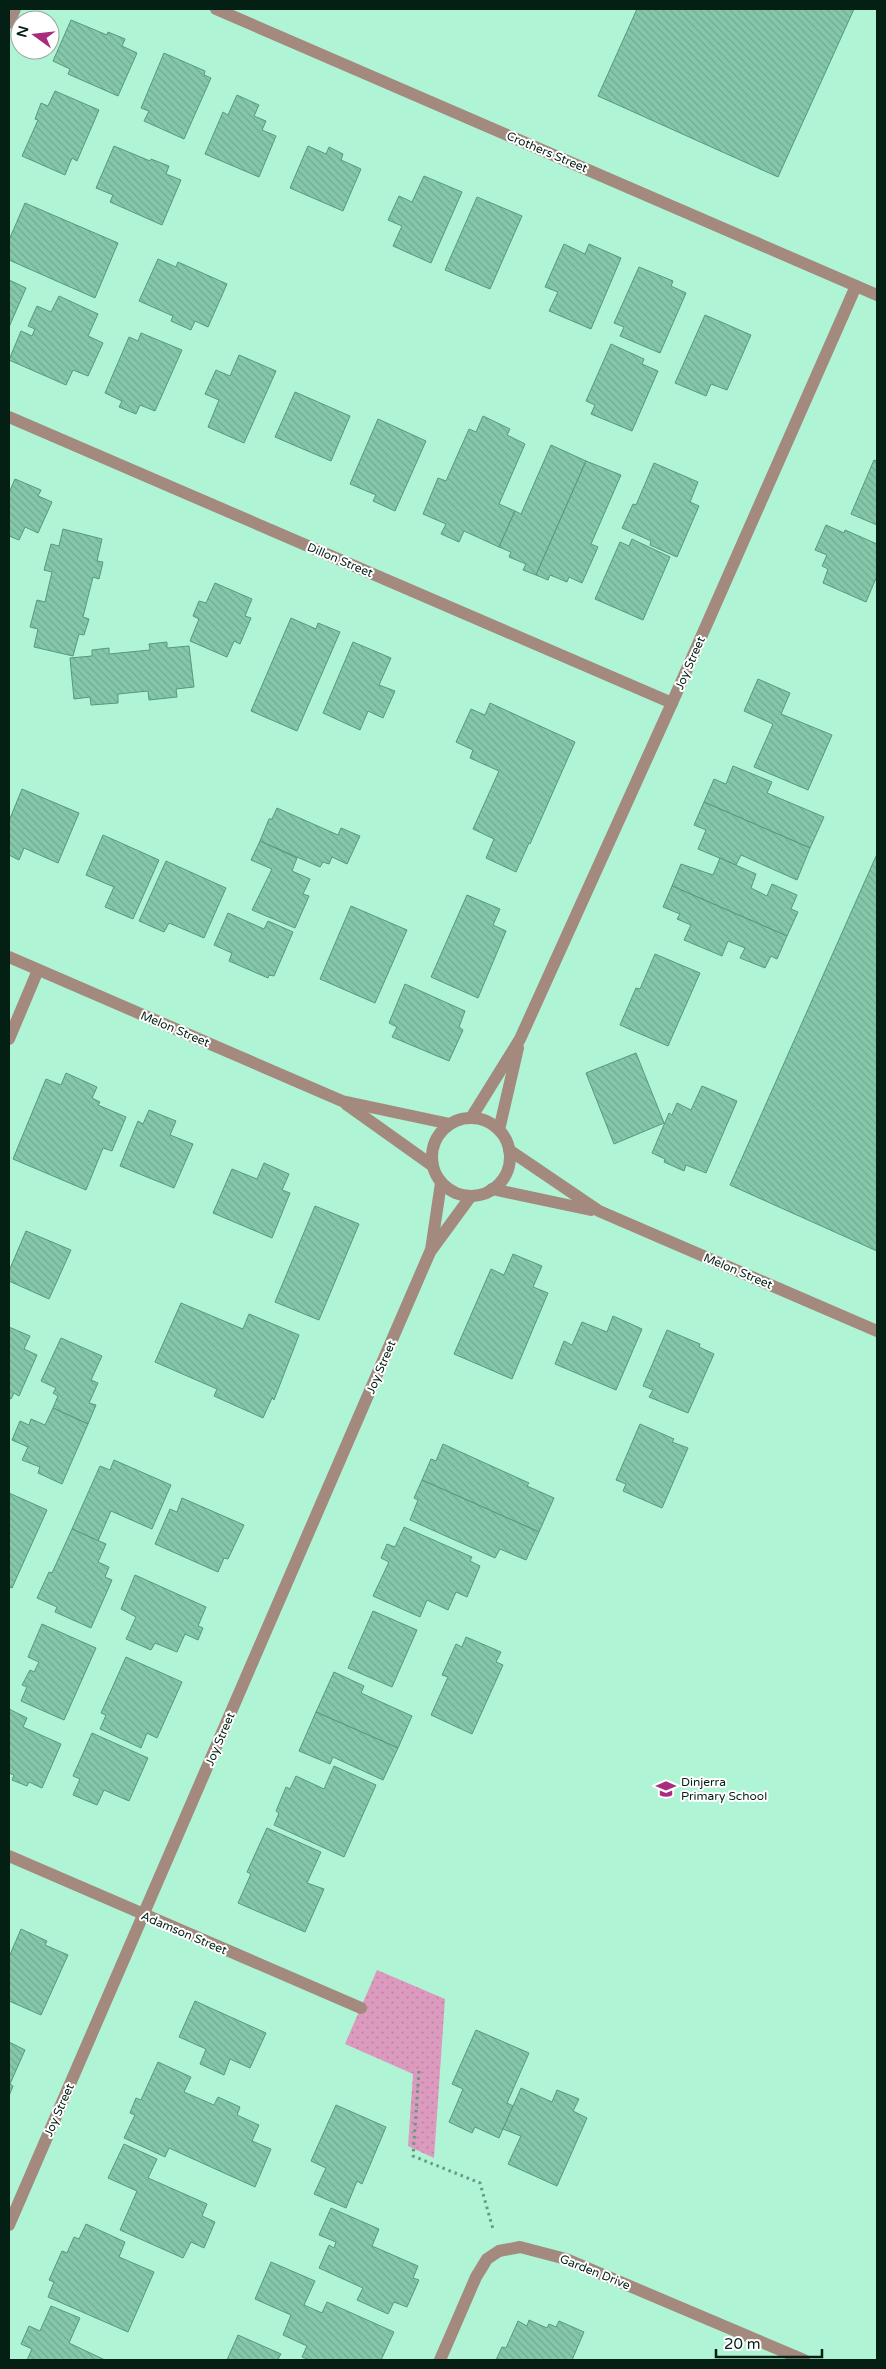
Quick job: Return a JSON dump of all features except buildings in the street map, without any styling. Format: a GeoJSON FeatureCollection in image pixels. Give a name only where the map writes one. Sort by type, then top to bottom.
{"type":"FeatureCollection","features":[{"type":"Feature","properties":{"kind":"street"},"geometry":{"type":"LineString","coordinates":[[9,23],[15,9]]}},
{"type":"Feature","properties":{"kind":"street","name":"Crothers Street"},"geometry":{"type":"LineString","coordinates":[[216,9],[877,295]]}},
{"type":"Feature","properties":{"kind":"street","name":"Joy Street"},"geometry":{"type":"LineString","coordinates":[[470,1118],[520,1039],[672,704],[856,286]]}},
{"type":"Feature","properties":{"kind":"street","name":"Dillon Street"},"geometry":{"type":"LineString","coordinates":[[9,417],[672,704]]}},
{"type":"Feature","properties":{"kind":"street","name":"Melon Street"},"geometry":{"type":"LineString","coordinates":[[9,957],[342,1101],[450,1124]]}},
{"type":"Feature","properties":{"kind":"street"},"geometry":{"type":"LineString","coordinates":[[9,1039],[38,970]]}},
{"type":"Feature","properties":{"kind":"street","name":"Joy Street"},"geometry":{"type":"LineString","coordinates":[[499,1130],[520,1039]]}},
{"type":"Feature","properties":{"kind":"street","name":"Melon Street"},"geometry":{"type":"LineString","coordinates":[[342,1101],[433,1166]]}},
{"type":"Feature","properties":{"kind":"street"},"geometry":{"type":"LineString","coordinates":[[470,1118],[481,1119],[499,1130],[509,1150],[507,1172],[492,1189],[471,1196],[460,1195],[441,1183],[433,1166],[433,1145],[439,1133],[450,1124],[470,1118]]}},
{"type":"Feature","properties":{"kind":"street","name":"Melon Street"},"geometry":{"type":"LineString","coordinates":[[509,1150],[599,1211],[877,1331]]}},
{"type":"Feature","properties":{"kind":"street","name":"Joy Street"},"geometry":{"type":"LineString","coordinates":[[430,1252],[441,1183]]}},
{"type":"Feature","properties":{"kind":"street","name":"Melon Street"},"geometry":{"type":"LineString","coordinates":[[492,1189],[599,1211]]}},
{"type":"Feature","properties":{"kind":"street","name":"Joy Street"},"geometry":{"type":"LineString","coordinates":[[9,2225],[430,1252],[471,1196]]}},
{"type":"Feature","properties":{"kind":"street","name":"Adamson Street"},"geometry":{"type":"LineString","coordinates":[[9,1856],[144,1916],[361,2008]]}},
{"type":"Feature","properties":{"kind":"street","name":"Garden Drive"},"geometry":{"type":"LineString","coordinates":[[499,2250],[520,2247],[566,2259],[804,2360]]}},
{"type":"Feature","properties":{"kind":"street"},"geometry":{"type":"LineString","coordinates":[[440,2360],[476,2277],[487,2259],[499,2250]]}},
{"type":"Feature","properties":{"kind":"path"},"geometry":{"type":"LineString","coordinates":[[419,2071],[414,2156],[480,2183],[499,2250]]}},
{"type":"Feature","properties":{"kind":"shaded area"},"geometry":{"type":"Polygon","coordinates":[[[377,1970],[445,1999],[434,2158],[408,2146],[413,2074],[345,2044],[377,1970]]]}},
{"type":"Feature","properties":{"kind":"place","name":"Dinjerra Primary School"},"geometry":{"type":"Point","coordinates":[666,1789]}}]}
